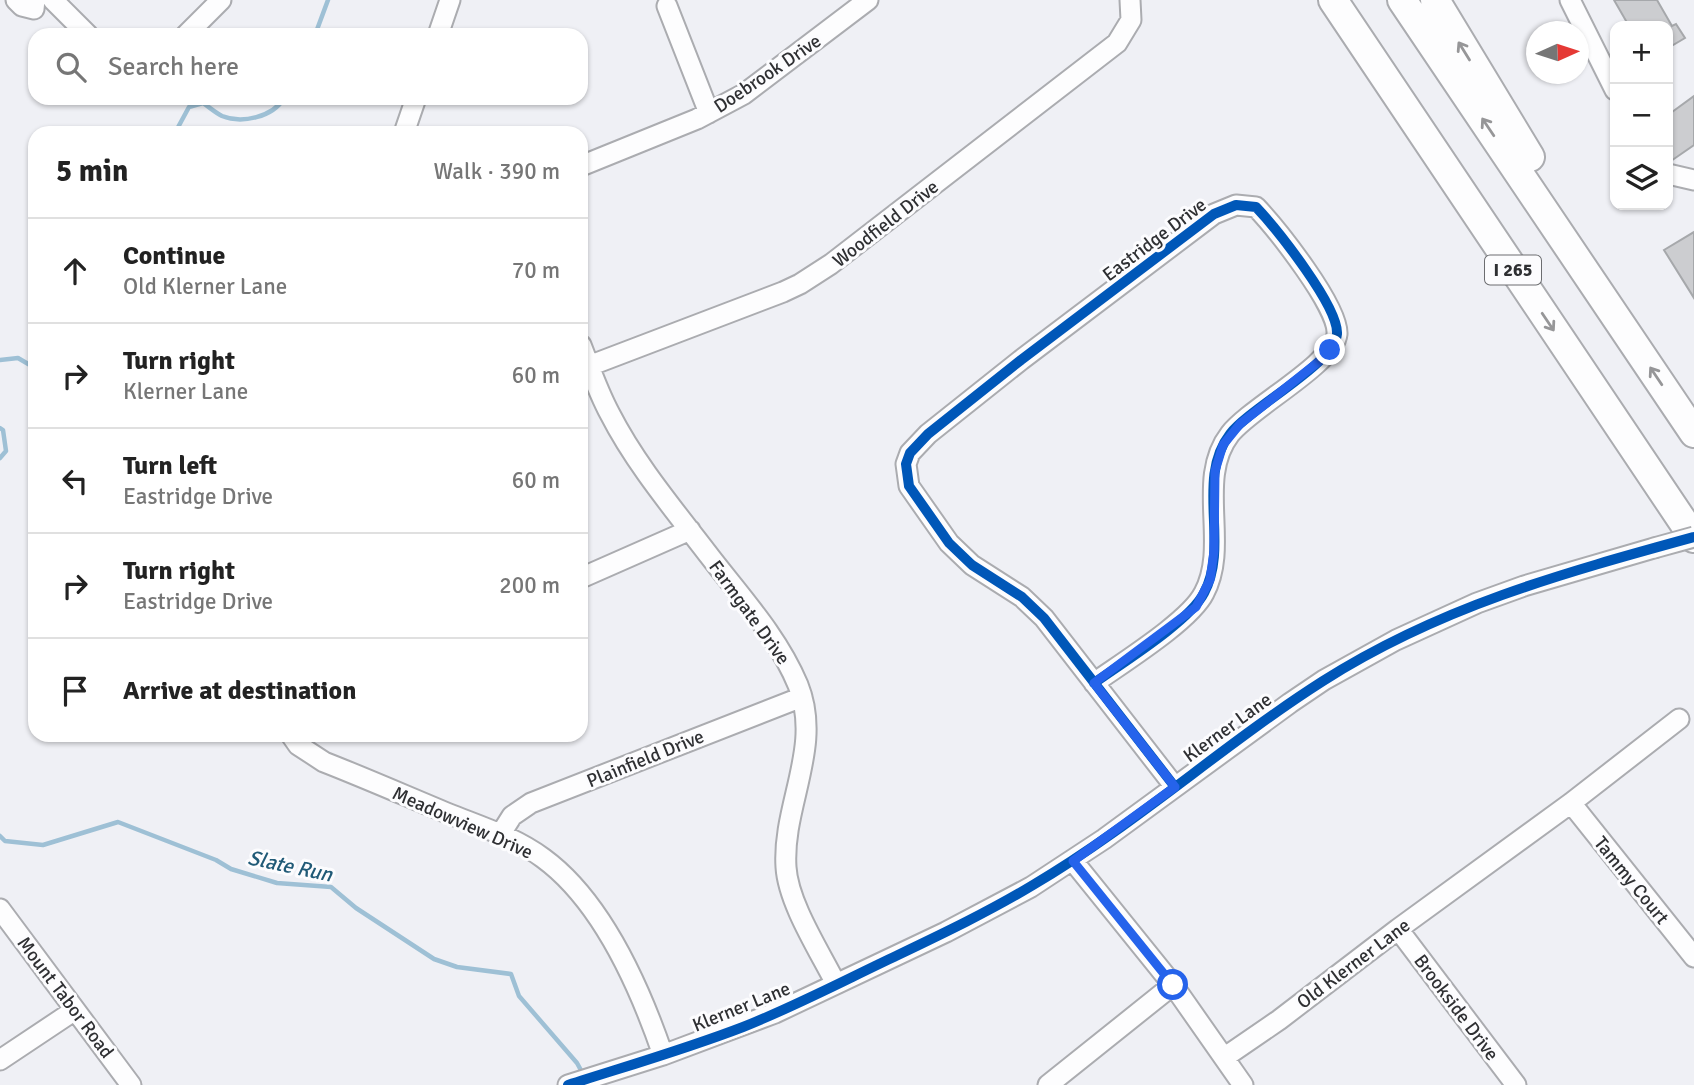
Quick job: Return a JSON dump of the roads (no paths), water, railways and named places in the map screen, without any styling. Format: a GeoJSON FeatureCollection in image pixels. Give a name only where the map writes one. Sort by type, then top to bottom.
{"type":"FeatureCollection","features":[{"type":"Feature","properties":{"kind":"highway"},"geometry":{"type":"LineString","coordinates":[[1311,0],[1481,222]]}},
{"type":"Feature","properties":{"kind":"highway","name":"I 265"},"geometry":{"type":"LineString","coordinates":[[1333,0],[1694,537]]}},
{"type":"Feature","properties":{"kind":"highway","name":"I 265"},"geometry":{"type":"LineString","coordinates":[[1402,0],[1694,433]]}},
{"type":"Feature","properties":{"kind":"highway"},"geometry":{"type":"LineString","coordinates":[[1435,0],[1615,292],[1618,321]]}},
{"type":"Feature","properties":{"kind":"street"},"geometry":{"type":"LineString","coordinates":[[16,0],[22,6],[35,4]]}},
{"type":"Feature","properties":{"kind":"street"},"geometry":{"type":"LineString","coordinates":[[53,0],[81,28]]}},
{"type":"Feature","properties":{"kind":"street"},"geometry":{"type":"LineString","coordinates":[[193,28],[221,0]]}},
{"type":"Feature","properties":{"kind":"street"},"geometry":{"type":"LineString","coordinates":[[440,28],[450,0]]}},
{"type":"Feature","properties":{"kind":"street","name":"Doebrook Drive"},"geometry":{"type":"LineString","coordinates":[[588,163],[709,113],[744,94],[868,0]]}},
{"type":"Feature","properties":{"kind":"street","name":"Woodfield Drive"},"geometry":{"type":"LineString","coordinates":[[588,367],[783,292],[831,264],[1117,43],[1130,20],[1130,0]]}},
{"type":"Feature","properties":{"kind":"street"},"geometry":{"type":"LineString","coordinates":[[1570,0],[1612,84]]}},
{"type":"Feature","properties":{"kind":"street"},"geometry":{"type":"LineString","coordinates":[[667,6],[709,113]]}},
{"type":"Feature","properties":{"kind":"street"},"geometry":{"type":"LineString","coordinates":[[406,126],[414,105]]}},
{"type":"Feature","properties":{"kind":"street"},"geometry":{"type":"LineString","coordinates":[[1673,175],[1694,180]]}},
{"type":"Feature","properties":{"kind":"street","name":"Eastridge Drive"},"geometry":{"type":"LineString","coordinates":[[1094,683],[1196,607],[1210,580],[1214,551],[1215,471],[1223,445],[1240,424],[1322,359],[1336,339],[1337,328],[1330,307],[1271,223],[1256,207],[1236,205],[1214,214],[928,434],[910,453],[906,464],[909,485],[949,543],[972,565],[1016,593],[1044,618],[1094,683],[1175,787]]}},
{"type":"Feature","properties":{"kind":"street","name":"Farmgate Drive"},"geometry":{"type":"LineString","coordinates":[[588,373],[620,432],[783,652],[802,697],[808,734],[790,819],[786,871],[794,901],[836,984]]}},
{"type":"Feature","properties":{"kind":"street"},"geometry":{"type":"LineString","coordinates":[[588,575],[690,530]]}},
{"type":"Feature","properties":{"kind":"street","name":"Klerner Lane"},"geometry":{"type":"LineString","coordinates":[[569,1085],[742,1027],[946,932],[1031,887],[1073,861],[1324,680],[1396,640],[1477,603],[1513,590],[1694,537]]}},
{"type":"Feature","properties":{"kind":"street","name":"Plainfield Drive"},"geometry":{"type":"LineString","coordinates":[[500,835],[512,816],[531,803],[802,697]]}},
{"type":"Feature","properties":{"kind":"street","name":"Old Klerner Lane"},"geometry":{"type":"LineString","coordinates":[[1225,1057],[1279,1020],[1571,803],[1679,719]]}},
{"type":"Feature","properties":{"kind":"street","name":"Meadowview Drive"},"geometry":{"type":"LineString","coordinates":[[296,742],[324,762],[500,835],[543,858],[578,892],[633,975],[663,1055]]}},
{"type":"Feature","properties":{"kind":"street","name":"Tammy Court"},"geometry":{"type":"LineString","coordinates":[[1571,803],[1694,957]]}},
{"type":"Feature","properties":{"kind":"street"},"geometry":{"type":"LineString","coordinates":[[1073,861],[1173,985],[1243,1085]]}},
{"type":"Feature","properties":{"kind":"street","name":"Mount Tabor Road"},"geometry":{"type":"LineString","coordinates":[[0,909],[131,1085]]}},
{"type":"Feature","properties":{"kind":"street","name":"Brookside Drive"},"geometry":{"type":"LineString","coordinates":[[1398,929],[1516,1085]]}},
{"type":"Feature","properties":{"kind":"street"},"geometry":{"type":"LineString","coordinates":[[1048,1085],[1173,985]]}},
{"type":"Feature","properties":{"kind":"street"},"geometry":{"type":"LineString","coordinates":[[0,1060],[75,1010]]}},
{"type":"Feature","properties":{"kind":"waterway","name":"Slate Run"},"geometry":{"type":"LineString","coordinates":[[318,28],[328,0]]}},
{"type":"Feature","properties":{"kind":"waterway","name":"Slate Run"},"geometry":{"type":"LineString","coordinates":[[179,126],[189,107],[196,105]]}},
{"type":"Feature","properties":{"kind":"waterway","name":"Slate Run"},"geometry":{"type":"LineString","coordinates":[[206,105],[222,116],[239,119],[265,114],[279,105]]}},
{"type":"Feature","properties":{"kind":"waterway","name":"Slate Run"},"geometry":{"type":"LineString","coordinates":[[0,360],[18,358],[28,364]]}},
{"type":"Feature","properties":{"kind":"waterway","name":"Slate Run"},"geometry":{"type":"LineString","coordinates":[[0,428],[3,430],[6,451],[0,458]]}},
{"type":"Feature","properties":{"kind":"waterway","name":"Slate Run"},"geometry":{"type":"LineString","coordinates":[[0,836],[5,841],[43,845],[118,822],[216,860],[231,869],[277,883],[331,887],[356,908],[434,959],[457,967],[511,974],[519,996],[577,1063],[583,1074]]}}]}
